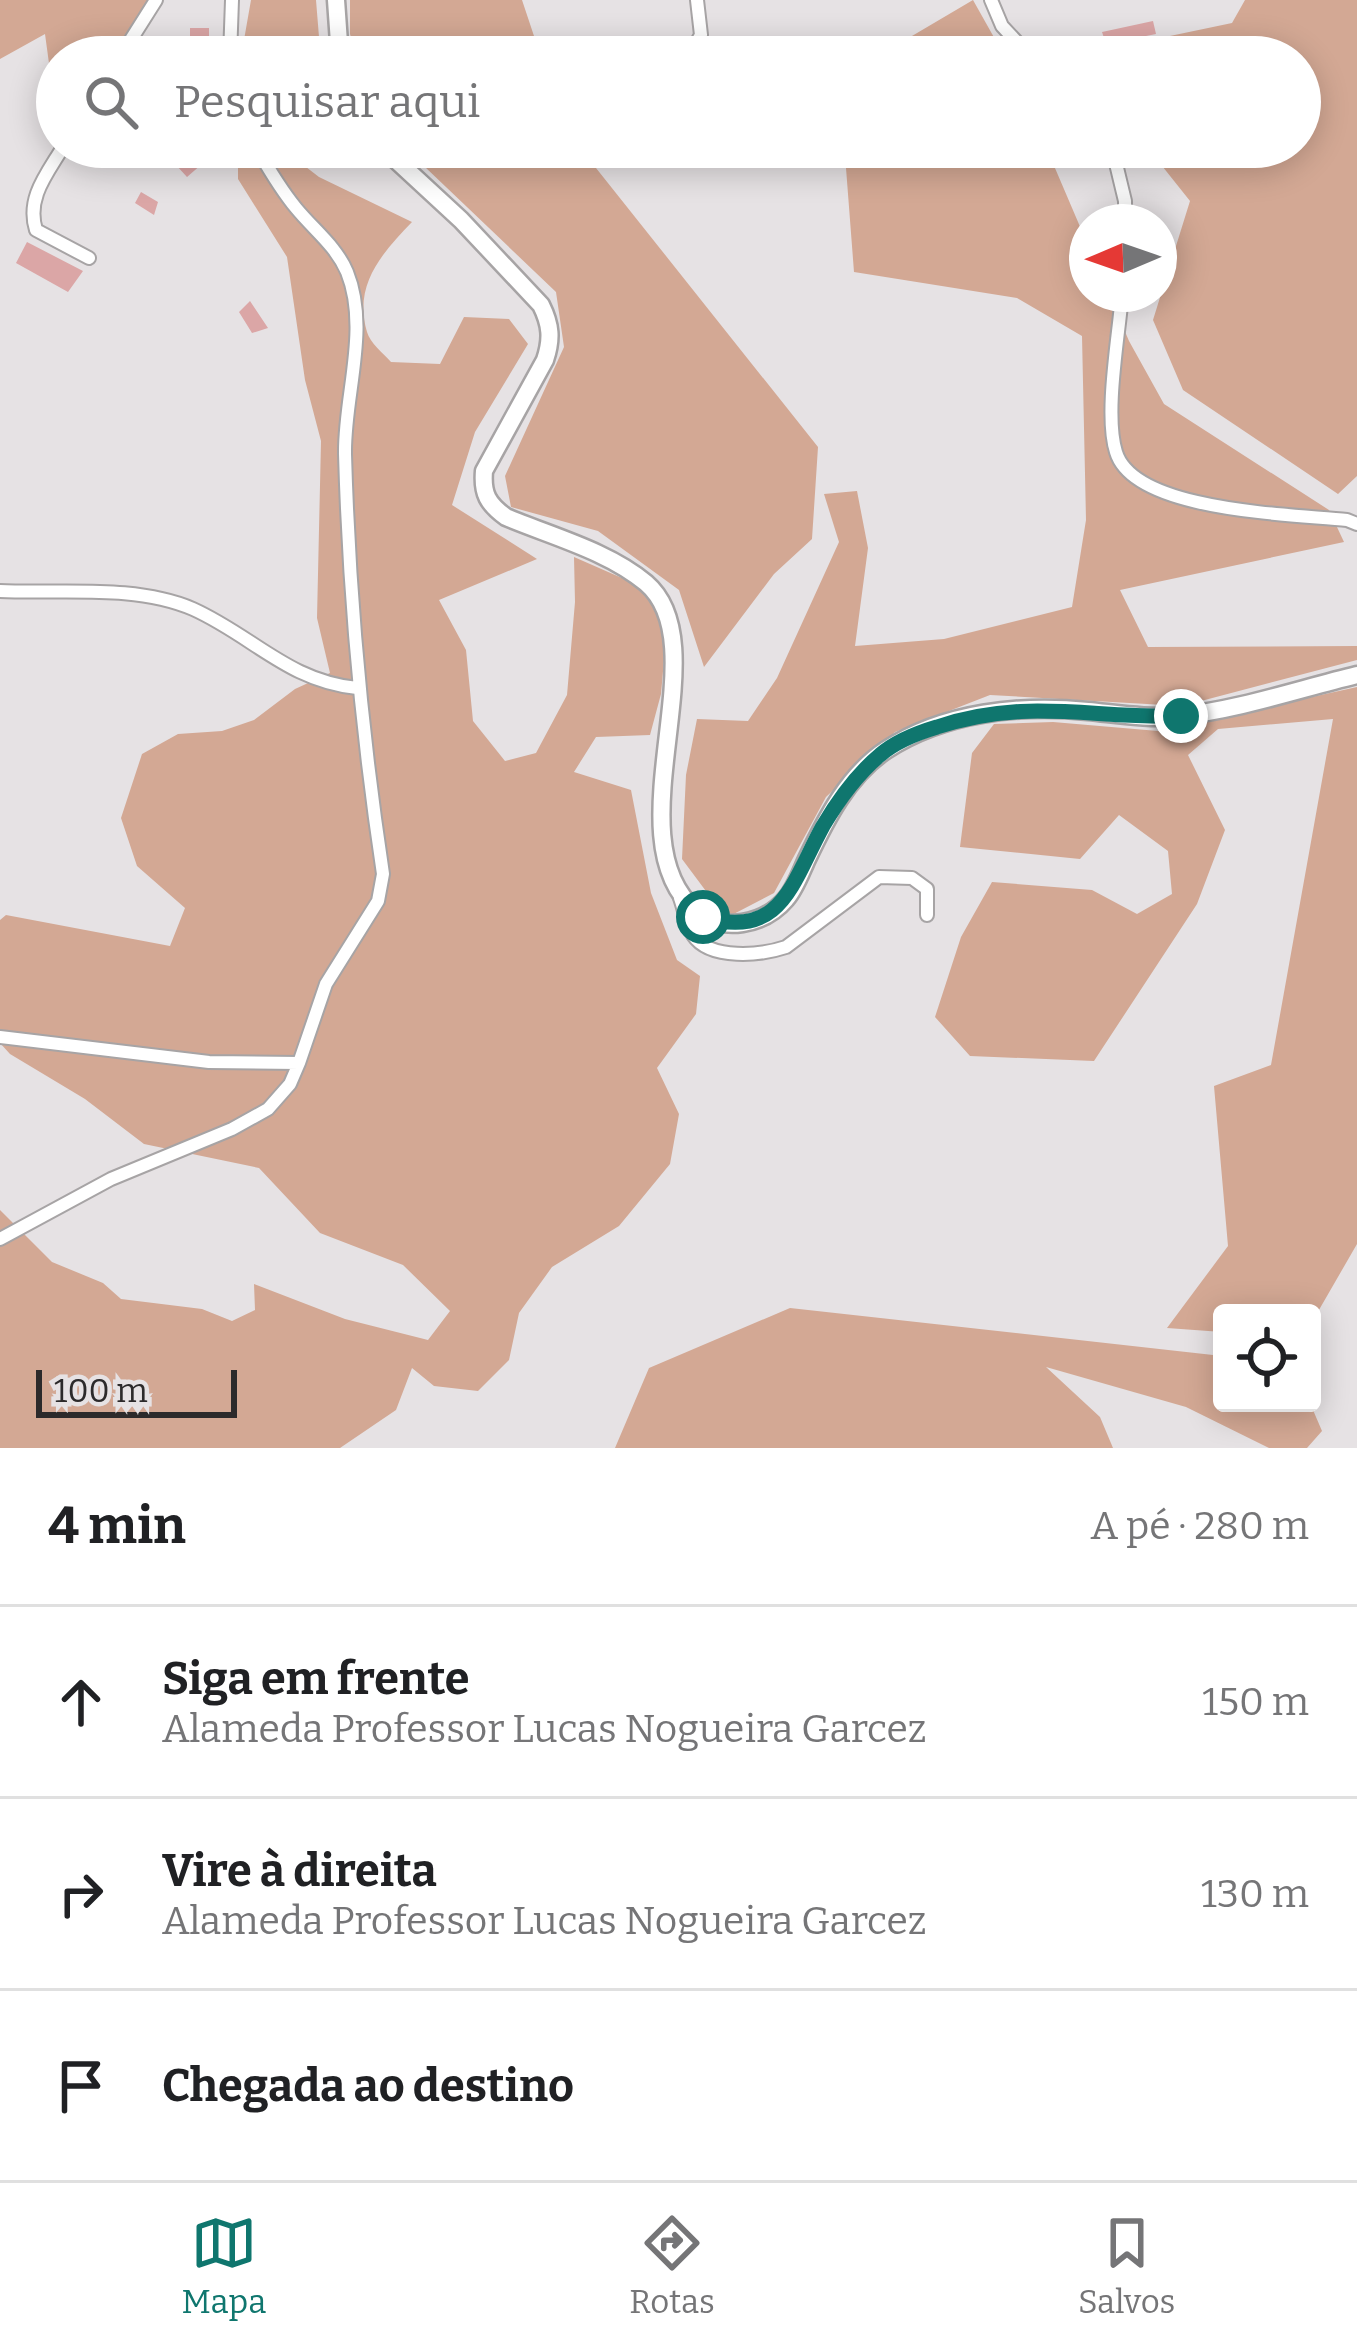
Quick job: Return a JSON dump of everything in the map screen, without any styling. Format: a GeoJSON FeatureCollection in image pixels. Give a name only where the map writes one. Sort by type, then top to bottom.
{"type":"FeatureCollection","features":[{"type":"Feature","properties":{"kind":"main road"},"geometry":{"type":"LineString","coordinates":[[336,0],[339,36]]}},
{"type":"Feature","properties":{"kind":"main road"},"geometry":{"type":"LineString","coordinates":[[404,168],[541,305],[549,322],[551,343],[545,359],[484,471],[483,489],[492,506],[506,517],[622,567],[650,586],[665,608],[673,632],[674,659],[663,776],[668,872],[680,898],[703,917],[730,925],[760,919],[785,900],[852,781],[884,751],[933,728],[1004,709],[1181,716],[1357,675]]}},
{"type":"Feature","properties":{"kind":"street"},"geometry":{"type":"LineString","coordinates":[[134,36],[157,0]]}},
{"type":"Feature","properties":{"kind":"street"},"geometry":{"type":"LineString","coordinates":[[231,36],[232,0]]}},
{"type":"Feature","properties":{"kind":"street"},"geometry":{"type":"LineString","coordinates":[[697,0],[700,36]]}},
{"type":"Feature","properties":{"kind":"street"},"geometry":{"type":"LineString","coordinates":[[991,0],[1012,36]]}},
{"type":"Feature","properties":{"kind":"street"},"geometry":{"type":"LineString","coordinates":[[50,168],[35,193],[31,214],[36,230],[89,258]]}},
{"type":"Feature","properties":{"kind":"street"},"geometry":{"type":"LineString","coordinates":[[0,1239],[111,1178],[232,1129],[268,1109],[290,1084],[326,984],[378,901],[383,874],[357,688],[345,438],[356,310],[347,272],[329,241],[296,208],[270,168]]}},
{"type":"Feature","properties":{"kind":"street"},"geometry":{"type":"LineString","coordinates":[[1117,168],[1125,204]]}},
{"type":"Feature","properties":{"kind":"street"},"geometry":{"type":"LineString","coordinates":[[1121,312],[1111,429],[1117,456],[1131,477],[1158,491],[1234,508],[1357,524]]}},
{"type":"Feature","properties":{"kind":"street"},"geometry":{"type":"LineString","coordinates":[[0,591],[123,594],[188,607],[324,685],[357,688]]}},
{"type":"Feature","properties":{"kind":"street"},"geometry":{"type":"LineString","coordinates":[[680,898],[694,937],[731,953],[768,953],[787,947],[879,877],[911,878],[927,889],[927,915]]}},
{"type":"Feature","properties":{"kind":"street"},"geometry":{"type":"LineString","coordinates":[[0,1037],[209,1062],[299,1063]]}},
{"type":"Feature","properties":{"kind":"shaded area"},"geometry":{"type":"Polygon","coordinates":[[[0,0],[148,0],[125,36],[45,34],[0,59],[0,0]]]}},
{"type":"Feature","properties":{"kind":"shaded area"},"geometry":{"type":"Polygon","coordinates":[[[251,0],[316,0],[319,36],[245,36],[251,0]]]}},
{"type":"Feature","properties":{"kind":"shaded area"},"geometry":{"type":"Polygon","coordinates":[[[350,0],[522,0],[534,36],[351,36],[350,0]]]}},
{"type":"Feature","properties":{"kind":"shaded area"},"geometry":{"type":"Polygon","coordinates":[[[973,0],[993,36],[912,36],[973,0]]]}},
{"type":"Feature","properties":{"kind":"shaded area"},"geometry":{"type":"Polygon","coordinates":[[[1245,0],[1357,0],[1357,476],[1338,494],[1183,390],[1153,320],[1155,312],[1177,312],[1177,243],[1190,201],[1164,168],[1321,168],[1321,36],[1170,36],[1232,23],[1245,0]]]}},
{"type":"Feature","properties":{"kind":"shaded area"},"geometry":{"type":"Polygon","coordinates":[[[238,168],[307,168],[412,222],[381,258],[364,299],[369,336],[391,362],[440,364],[464,317],[509,319],[528,344],[475,432],[452,505],[537,559],[439,600],[466,650],[473,721],[505,761],[536,753],[567,695],[574,557],[631,582],[668,615],[661,694],[650,735],[596,737],[574,772],[631,790],[651,893],[677,960],[700,976],[696,1014],[657,1068],[679,1114],[670,1164],[619,1226],[552,1267],[519,1313],[509,1360],[478,1391],[434,1386],[412,1368],[396,1410],[340,1448],[0,1448],[0,1210],[52,1262],[103,1283],[121,1299],[202,1309],[232,1321],[255,1310],[254,1284],[345,1319],[428,1340],[450,1311],[403,1265],[320,1233],[259,1168],[144,1144],[0,1043],[0,920],[6,915],[170,946],[185,908],[137,866],[121,818],[142,754],[178,734],[222,731],[254,720],[295,689],[330,673],[317,618],[321,441],[305,380],[287,257],[238,179],[238,168]]]}},
{"type":"Feature","properties":{"kind":"shaded area"},"geometry":{"type":"Polygon","coordinates":[[[426,168],[596,168],[818,447],[812,539],[774,574],[704,667],[679,590],[598,531],[511,507],[505,476],[564,347],[556,292],[426,168]]]}},
{"type":"Feature","properties":{"kind":"shaded area"},"geometry":{"type":"Polygon","coordinates":[[[846,168],[1055,168],[1070,204],[1069,312],[1117,312],[1164,404],[1329,510],[1344,542],[1120,590],[1148,647],[1357,646],[1357,660],[1182,706],[990,695],[895,732],[826,797],[774,893],[726,918],[682,859],[686,775],[697,719],[748,721],[777,678],[839,542],[824,494],[857,491],[868,548],[855,646],[944,639],[1072,607],[1086,520],[1082,336],[1017,298],[854,272],[846,168]]]}},
{"type":"Feature","properties":{"kind":"shaded area"},"geometry":{"type":"Polygon","coordinates":[[[1357,687],[1357,1244],[1321,1306],[1213,1304],[1213,1331],[1167,1328],[1228,1246],[1214,1086],[1271,1065],[1333,719],[1218,729],[1188,755],[1225,830],[1197,904],[1094,1061],[970,1056],[935,1017],[961,937],[992,882],[1092,890],[1137,914],[1172,894],[1168,851],[1119,815],[1080,859],[960,847],[972,753],[994,724],[1053,722],[1158,731],[1357,687]]]}},
{"type":"Feature","properties":{"kind":"shaded area"},"geometry":{"type":"Polygon","coordinates":[[[790,1308],[1213,1355],[1213,1412],[1314,1412],[1322,1431],[1307,1448],[1269,1448],[1186,1407],[1046,1367],[1100,1417],[1113,1448],[615,1448],[649,1368],[790,1308]]]}},
{"type":"Feature","properties":{"kind":"building"},"geometry":{"type":"Polygon","coordinates":[[[1153,21],[1156,34],[1103,36],[1102,32],[1153,21]]]}},
{"type":"Feature","properties":{"kind":"building"},"geometry":{"type":"Polygon","coordinates":[[[190,28],[209,28],[209,36],[190,36],[190,28]]]}},
{"type":"Feature","properties":{"kind":"building"},"geometry":{"type":"Polygon","coordinates":[[[141,192],[158,202],[154,215],[135,203],[141,192]]]}},
{"type":"Feature","properties":{"kind":"building"},"geometry":{"type":"Polygon","coordinates":[[[27,242],[83,271],[68,292],[16,263],[27,242]]]}},
{"type":"Feature","properties":{"kind":"building"},"geometry":{"type":"Polygon","coordinates":[[[250,301],[268,328],[252,333],[239,312],[250,301]]]}},
{"type":"Feature","properties":{"kind":"route"},"geometry":{"type":"LineString","coordinates":[[703,917],[730,925],[760,919],[785,900],[852,781],[884,751],[918,733],[1004,709],[1181,716]]}}]}
